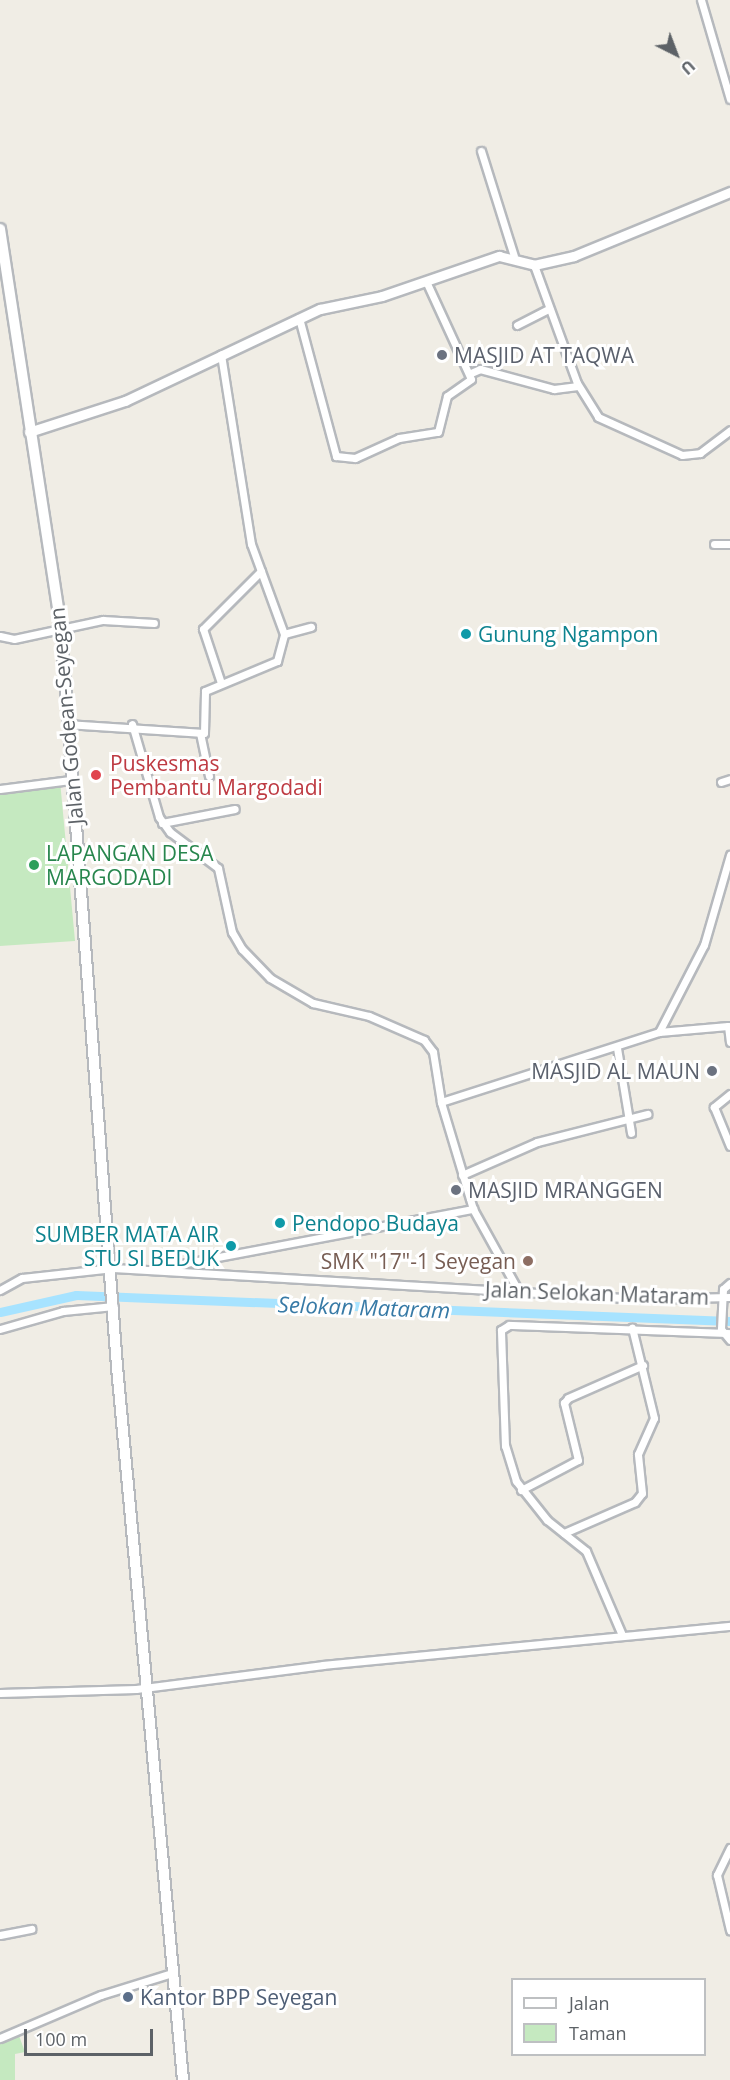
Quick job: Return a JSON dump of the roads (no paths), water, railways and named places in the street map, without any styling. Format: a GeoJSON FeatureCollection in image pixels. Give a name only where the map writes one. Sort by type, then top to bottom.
{"type":"FeatureCollection","features":[{"type":"Feature","properties":{"kind":"main road","name":"Jalan Godean-Seyegan"},"geometry":{"type":"LineString","coordinates":[[0,229],[61,627],[65,724],[113,1273],[117,1367],[150,1685],[172,1973],[183,2080]]}},
{"type":"Feature","properties":{"kind":"street"},"geometry":{"type":"LineString","coordinates":[[701,0],[730,99]]}},
{"type":"Feature","properties":{"kind":"street"},"geometry":{"type":"LineString","coordinates":[[481,151],[514,256]]}},
{"type":"Feature","properties":{"kind":"street"},"geometry":{"type":"LineString","coordinates":[[30,432],[125,401],[299,318],[514,256],[534,265],[574,256],[730,192]]}},
{"type":"Feature","properties":{"kind":"street"},"geometry":{"type":"LineString","coordinates":[[534,265],[578,386],[598,417],[668,453],[694,456],[730,430]]}},
{"type":"Feature","properties":{"kind":"street"},"geometry":{"type":"LineString","coordinates":[[299,318],[340,459],[369,454],[399,438],[438,432],[447,396],[471,381],[471,373],[426,281]]}},
{"type":"Feature","properties":{"kind":"street"},"geometry":{"type":"LineString","coordinates":[[517,325],[549,309]]}},
{"type":"Feature","properties":{"kind":"street"},"geometry":{"type":"LineString","coordinates":[[65,724],[132,724],[200,733],[208,730],[203,694],[221,683],[272,666],[284,634],[251,544],[221,354]]}},
{"type":"Feature","properties":{"kind":"street"},"geometry":{"type":"LineString","coordinates":[[471,373],[480,369],[554,389],[578,386]]}},
{"type":"Feature","properties":{"kind":"street"},"geometry":{"type":"LineString","coordinates":[[714,544],[730,544]]}},
{"type":"Feature","properties":{"kind":"street"},"geometry":{"type":"LineString","coordinates":[[221,683],[203,629],[261,571]]}},
{"type":"Feature","properties":{"kind":"street"},"geometry":{"type":"LineString","coordinates":[[0,636],[14,639],[61,627],[103,620],[154,623]]}},
{"type":"Feature","properties":{"kind":"street"},"geometry":{"type":"LineString","coordinates":[[284,634],[311,627]]}},
{"type":"Feature","properties":{"kind":"street"},"geometry":{"type":"LineString","coordinates":[[132,724],[145,784],[162,823],[218,868],[232,932],[256,964],[313,1003],[369,1016],[424,1040],[433,1052],[441,1102],[473,1209],[519,1292]]}},
{"type":"Feature","properties":{"kind":"street"},"geometry":{"type":"LineString","coordinates":[[200,733],[209,776]]}},
{"type":"Feature","properties":{"kind":"street"},"geometry":{"type":"LineString","coordinates":[[0,789],[70,780]]}},
{"type":"Feature","properties":{"kind":"street"},"geometry":{"type":"LineString","coordinates":[[721,783],[730,780]]}},
{"type":"Feature","properties":{"kind":"street"},"geometry":{"type":"LineString","coordinates":[[162,823],[235,809]]}},
{"type":"Feature","properties":{"kind":"street"},"geometry":{"type":"LineString","coordinates":[[659,1032],[704,945],[730,855]]}},
{"type":"Feature","properties":{"kind":"street"},"geometry":{"type":"LineString","coordinates":[[441,1102],[617,1048],[659,1032],[729,1026],[730,1042]]}},
{"type":"Feature","properties":{"kind":"street"},"geometry":{"type":"LineString","coordinates":[[617,1048],[632,1117],[631,1133]]}},
{"type":"Feature","properties":{"kind":"street"},"geometry":{"type":"LineString","coordinates":[[730,1094],[714,1107],[730,1146]]}},
{"type":"Feature","properties":{"kind":"street"},"geometry":{"type":"LineString","coordinates":[[462,1175],[537,1142],[647,1114]]}},
{"type":"Feature","properties":{"kind":"street"},"geometry":{"type":"LineString","coordinates":[[148,1270],[473,1209]]}},
{"type":"Feature","properties":{"kind":"street","name":"Jalan Selokan Mataram"},"geometry":{"type":"LineString","coordinates":[[0,1290],[22,1278],[148,1270],[519,1292],[726,1297]]}},
{"type":"Feature","properties":{"kind":"street"},"geometry":{"type":"LineString","coordinates":[[730,1283],[721,1310],[724,1331],[730,1340]]}},
{"type":"Feature","properties":{"kind":"street"},"geometry":{"type":"LineString","coordinates":[[0,1329],[63,1311],[115,1303]]}},
{"type":"Feature","properties":{"kind":"street"},"geometry":{"type":"LineString","coordinates":[[622,1635],[600,1574],[581,1545],[564,1533],[521,1490],[506,1446],[502,1328],[724,1331]]}},
{"type":"Feature","properties":{"kind":"street"},"geometry":{"type":"LineString","coordinates":[[564,1533],[642,1493],[638,1454],[654,1418],[643,1365],[632,1328]]}},
{"type":"Feature","properties":{"kind":"street"},"geometry":{"type":"LineString","coordinates":[[521,1490],[578,1460],[564,1403],[568,1398],[643,1365]]}},
{"type":"Feature","properties":{"kind":"street"},"geometry":{"type":"LineString","coordinates":[[0,1693],[150,1685],[622,1635],[730,1626]]}},
{"type":"Feature","properties":{"kind":"street"},"geometry":{"type":"LineString","coordinates":[[730,1848],[717,1875],[726,1901],[730,1930]]}},
{"type":"Feature","properties":{"kind":"street"},"geometry":{"type":"LineString","coordinates":[[0,1935],[31,1929]]}},
{"type":"Feature","properties":{"kind":"street"},"geometry":{"type":"LineString","coordinates":[[0,2038],[100,1995],[172,1973]]}},
{"type":"Feature","properties":{"kind":"waterway","name":"Selokan Mataram"},"geometry":{"type":"LineString","coordinates":[[0,1312],[76,1295],[730,1321]]}},
{"type":"Feature","properties":{"kind":"place","name":"MASJID AT TAQWA"},"geometry":{"type":"Point","coordinates":[442,355]}},
{"type":"Feature","properties":{"kind":"place","name":"Gunung Ngampon"},"geometry":{"type":"Point","coordinates":[466,634]}},
{"type":"Feature","properties":{"kind":"place","name":"Puskesmas Pembantu Margodadi"},"geometry":{"type":"Point","coordinates":[96,775]}},
{"type":"Feature","properties":{"kind":"place","name":"LAPANGAN DESA MARGODADI"},"geometry":{"type":"Point","coordinates":[34,865]}},
{"type":"Feature","properties":{"kind":"place","name":"MASJID AL MAUN"},"geometry":{"type":"Point","coordinates":[712,1071]}},
{"type":"Feature","properties":{"kind":"place","name":"MASJID MRANGGEN"},"geometry":{"type":"Point","coordinates":[456,1190]}},
{"type":"Feature","properties":{"kind":"place","name":"Pendopo Budaya"},"geometry":{"type":"Point","coordinates":[280,1223]}},
{"type":"Feature","properties":{"kind":"place","name":"SUMBER MATA AIR STU SI BEDUK"},"geometry":{"type":"Point","coordinates":[231,1246]}},
{"type":"Feature","properties":{"kind":"place","name":"SMK \"17\"-1 Seyegan"},"geometry":{"type":"Point","coordinates":[528,1261]}},
{"type":"Feature","properties":{"kind":"place","name":"Kantor BPP Seyegan"},"geometry":{"type":"Point","coordinates":[128,1997]}}]}
